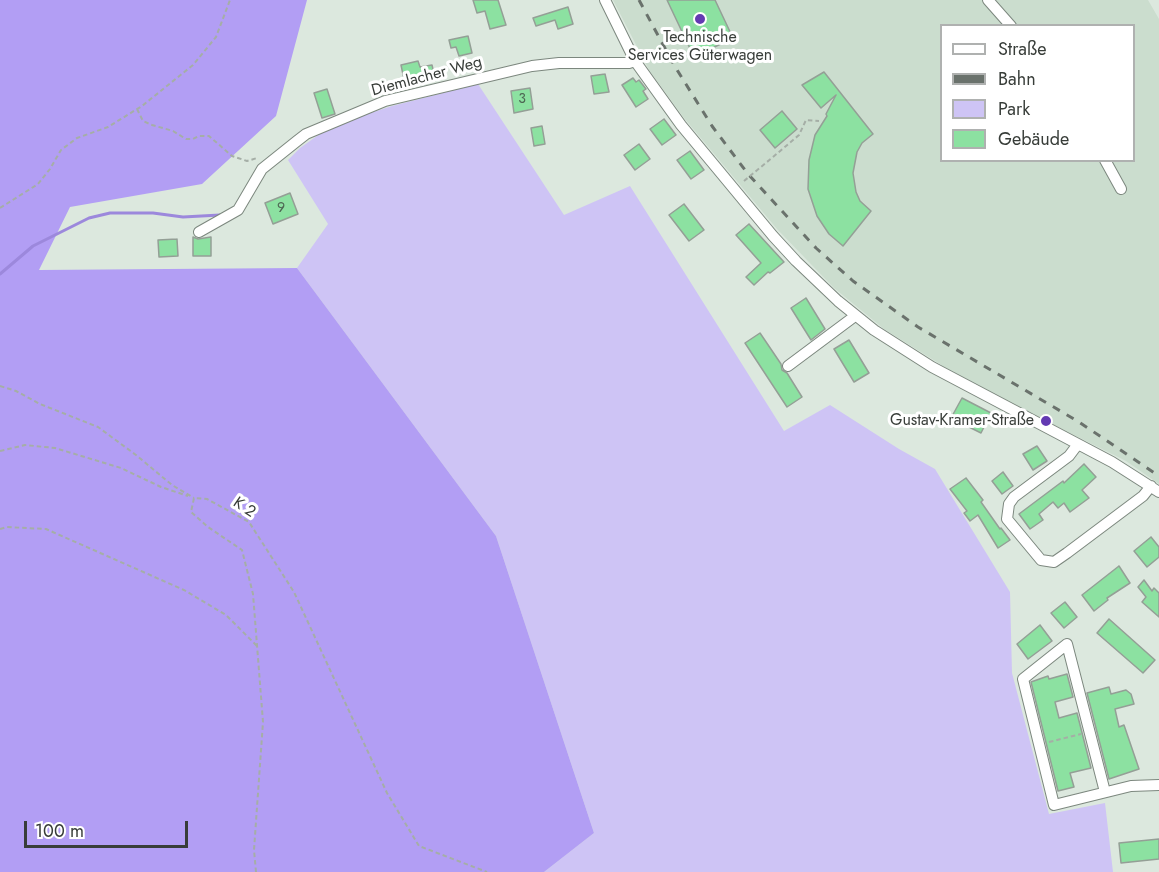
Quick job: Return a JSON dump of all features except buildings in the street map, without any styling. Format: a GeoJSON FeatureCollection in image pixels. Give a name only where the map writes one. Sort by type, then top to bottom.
{"type":"FeatureCollection","features":[{"type":"Feature","properties":{"kind":"street"},"geometry":{"type":"LineString","coordinates":[[605,0],[635,61],[681,125],[773,236],[806,271],[855,316],[898,347],[932,367],[1078,444],[1155,489],[1054,562],[1041,560],[1007,519],[1009,504],[1014,497],[1069,456],[1078,444]]}},
{"type":"Feature","properties":{"kind":"street"},"geometry":{"type":"LineString","coordinates":[[988,0],[1009,24]]}},
{"type":"Feature","properties":{"kind":"street","name":"Diemlacher Weg"},"geometry":{"type":"LineString","coordinates":[[200,232],[238,210],[262,169],[306,134],[385,101],[532,66],[635,61]]}},
{"type":"Feature","properties":{"kind":"street"},"geometry":{"type":"LineString","coordinates":[[1106,162],[1121,189]]}},
{"type":"Feature","properties":{"kind":"street"},"geometry":{"type":"LineString","coordinates":[[788,366],[855,316]]}},
{"type":"Feature","properties":{"kind":"street"},"geometry":{"type":"LineString","coordinates":[[1105,792],[1067,644],[1023,679],[1054,805],[1131,786],[1159,785]]}},
{"type":"Feature","properties":{"kind":"path"},"geometry":{"type":"LineString","coordinates":[[0,208],[38,184],[61,150],[77,138],[108,127],[136,109],[193,65],[216,37],[230,0]]}},
{"type":"Feature","properties":{"kind":"path"},"geometry":{"type":"LineString","coordinates":[[136,109],[143,121],[173,131],[186,139],[194,140],[199,136],[209,136],[232,156],[247,161],[263,156]]}},
{"type":"Feature","properties":{"kind":"path"},"geometry":{"type":"LineString","coordinates":[[744,181],[799,135],[806,120],[819,121]]}},
{"type":"Feature","properties":{"kind":"path"},"geometry":{"type":"LineString","coordinates":[[0,386],[98,427],[172,485],[194,498]]}},
{"type":"Feature","properties":{"kind":"path"},"geometry":{"type":"LineString","coordinates":[[0,451],[26,445],[55,448],[121,468],[160,487],[194,498]]}},
{"type":"Feature","properties":{"kind":"path"},"geometry":{"type":"LineString","coordinates":[[194,498],[191,512],[208,527],[242,550],[253,594],[263,722],[254,850],[256,872]]}},
{"type":"Feature","properties":{"kind":"path","name":"K 2"},"geometry":{"type":"LineString","coordinates":[[194,498],[207,499],[249,522],[294,592],[387,793],[419,846],[487,872]]}},
{"type":"Feature","properties":{"kind":"path"},"geometry":{"type":"LineString","coordinates":[[0,529],[7,527],[46,529],[184,590],[226,615],[257,646]]}},
{"type":"Feature","properties":{"kind":"path"},"geometry":{"type":"LineString","coordinates":[[1039,744],[1089,732]]}},
{"type":"Feature","properties":{"kind":"shaded area"},"geometry":{"type":"Polygon","coordinates":[[[0,0],[307,0],[276,116],[202,184],[70,207],[39,270],[297,268],[496,536],[594,833],[544,872],[0,872],[0,0]]]}},
{"type":"Feature","properties":{"kind":"shaded area"},"geometry":{"type":"Polygon","coordinates":[[[613,0],[1148,0],[1159,19],[1159,484],[1126,461],[948,369],[884,329],[834,288],[777,229],[684,118],[649,70],[613,0]]]}},
{"type":"Feature","properties":{"kind":"green space"},"geometry":{"type":"Polygon","coordinates":[[[478,84],[564,215],[630,186],[784,431],[830,405],[935,469],[1010,592],[1012,673],[1049,814],[1105,803],[1113,872],[544,872],[594,833],[496,536],[297,268],[328,224],[288,160],[300,148],[331,126],[392,106],[478,84]]]}},
{"type":"Feature","properties":{"kind":"waterway"},"geometry":{"type":"LineString","coordinates":[[0,274],[33,246],[89,218],[110,213],[153,213],[183,217],[220,215]]}},
{"type":"Feature","properties":{"kind":"railway"},"geometry":{"type":"LineString","coordinates":[[639,0],[674,65],[712,126],[748,174],[816,248],[853,281],[918,327],[1079,422],[1159,476]]}},
{"type":"Feature","properties":{"kind":"place","name":"Technische Services Güterwagen"},"geometry":{"type":"Point","coordinates":[700,19]}},
{"type":"Feature","properties":{"kind":"place","name":"Gustav-Kramer-Straße"},"geometry":{"type":"Point","coordinates":[1046,421]}}]}
